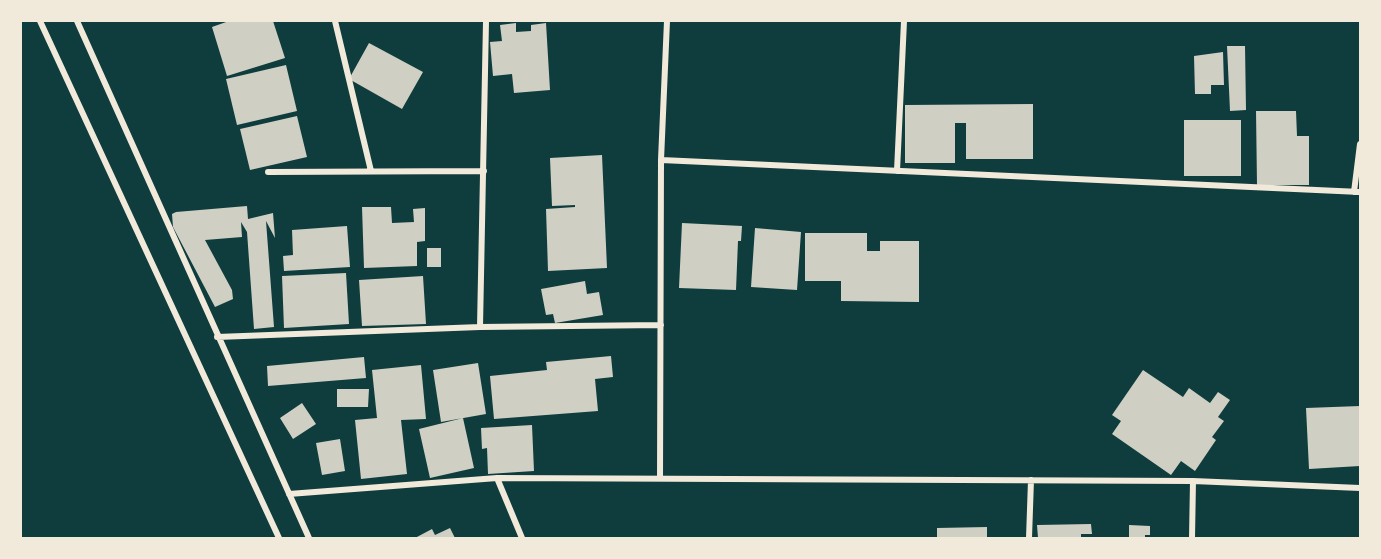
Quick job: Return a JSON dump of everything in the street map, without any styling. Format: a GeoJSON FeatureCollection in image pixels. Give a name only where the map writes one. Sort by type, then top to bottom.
{"type":"FeatureCollection","features":[{"type":"Feature","properties":{"kind":"street"},"geometry":{"type":"LineString","coordinates":[[40,21],[279,538]]}},
{"type":"Feature","properties":{"kind":"street"},"geometry":{"type":"LineString","coordinates":[[77,21],[309,538]]}},
{"type":"Feature","properties":{"kind":"street"},"geometry":{"type":"LineString","coordinates":[[334,21],[371,171]]}},
{"type":"Feature","properties":{"kind":"street"},"geometry":{"type":"LineString","coordinates":[[480,327],[486,21]]}},
{"type":"Feature","properties":{"kind":"street"},"geometry":{"type":"LineString","coordinates":[[660,478],[661,160],[667,21]]}},
{"type":"Feature","properties":{"kind":"street"},"geometry":{"type":"LineString","coordinates":[[897,171],[904,21]]}},
{"type":"Feature","properties":{"kind":"street"},"geometry":{"type":"LineString","coordinates":[[661,160],[1357,192],[1360,144]]}},
{"type":"Feature","properties":{"kind":"street"},"geometry":{"type":"LineString","coordinates":[[268,172],[484,171]]}},
{"type":"Feature","properties":{"kind":"street"},"geometry":{"type":"LineString","coordinates":[[217,337],[480,327],[661,325]]}},
{"type":"Feature","properties":{"kind":"street"},"geometry":{"type":"LineString","coordinates":[[289,494],[496,478],[1193,481],[1360,488]]}},
{"type":"Feature","properties":{"kind":"street"},"geometry":{"type":"LineString","coordinates":[[496,478],[522,538]]}},
{"type":"Feature","properties":{"kind":"street"},"geometry":{"type":"LineString","coordinates":[[1029,538],[1030,480]]}},
{"type":"Feature","properties":{"kind":"street"},"geometry":{"type":"LineString","coordinates":[[1192,538],[1193,481]]}},
{"type":"Feature","properties":{"kind":"building"},"geometry":{"type":"Polygon","coordinates":[[[229,21],[273,21],[285,58],[227,76],[212,27],[229,21]]]}},
{"type":"Feature","properties":{"kind":"building"},"geometry":{"type":"Polygon","coordinates":[[[516,23],[516,32],[531,31],[531,25],[546,23],[550,90],[514,93],[512,74],[493,76],[490,42],[502,41],[500,25],[516,23]]]}},
{"type":"Feature","properties":{"kind":"building"},"geometry":{"type":"Polygon","coordinates":[[[369,43],[423,72],[402,109],[349,79],[369,43]]]}},
{"type":"Feature","properties":{"kind":"building"},"geometry":{"type":"Polygon","coordinates":[[[1227,46],[1245,46],[1246,110],[1230,111],[1227,46]]]}},
{"type":"Feature","properties":{"kind":"building"},"geometry":{"type":"Polygon","coordinates":[[[1223,52],[1224,85],[1211,85],[1211,94],[1195,94],[1194,56],[1223,52]]]}},
{"type":"Feature","properties":{"kind":"building"},"geometry":{"type":"Polygon","coordinates":[[[286,65],[297,111],[237,125],[226,79],[286,65]]]}},
{"type":"Feature","properties":{"kind":"building"},"geometry":{"type":"Polygon","coordinates":[[[1033,104],[1033,159],[966,159],[966,123],[955,123],[955,163],[905,163],[905,105],[1033,104]]]}},
{"type":"Feature","properties":{"kind":"building"},"geometry":{"type":"Polygon","coordinates":[[[1256,111],[1296,111],[1297,136],[1309,136],[1309,185],[1257,185],[1256,111]]]}},
{"type":"Feature","properties":{"kind":"building"},"geometry":{"type":"Polygon","coordinates":[[[297,116],[307,157],[250,170],[240,129],[297,116]]]}},
{"type":"Feature","properties":{"kind":"building"},"geometry":{"type":"Polygon","coordinates":[[[1184,120],[1241,120],[1241,176],[1184,176],[1184,120]]]}},
{"type":"Feature","properties":{"kind":"building"},"geometry":{"type":"Polygon","coordinates":[[[602,155],[607,268],[548,271],[546,209],[575,207],[575,205],[552,206],[550,158],[602,155]]]}},
{"type":"Feature","properties":{"kind":"building"},"geometry":{"type":"Polygon","coordinates":[[[247,206],[248,219],[273,213],[275,238],[266,221],[274,327],[254,329],[247,232],[241,222],[242,237],[205,240],[232,290],[233,299],[215,307],[173,227],[172,214],[176,212],[247,206]]]}},
{"type":"Feature","properties":{"kind":"building"},"geometry":{"type":"Polygon","coordinates":[[[362,207],[391,207],[392,223],[414,222],[413,209],[425,208],[425,241],[417,242],[417,266],[364,268],[362,207]]]}},
{"type":"Feature","properties":{"kind":"building"},"geometry":{"type":"Polygon","coordinates":[[[682,223],[742,226],[741,241],[738,241],[736,290],[679,288],[682,223]]]}},
{"type":"Feature","properties":{"kind":"building"},"geometry":{"type":"Polygon","coordinates":[[[347,226],[350,267],[284,271],[283,256],[293,255],[292,230],[347,226]]]}},
{"type":"Feature","properties":{"kind":"building"},"geometry":{"type":"Polygon","coordinates":[[[755,228],[801,232],[797,290],[751,287],[755,228]]]}},
{"type":"Feature","properties":{"kind":"building"},"geometry":{"type":"Polygon","coordinates":[[[805,233],[867,233],[867,251],[880,251],[880,241],[919,241],[919,302],[841,301],[841,281],[805,281],[805,233]]]}},
{"type":"Feature","properties":{"kind":"building"},"geometry":{"type":"Polygon","coordinates":[[[427,248],[441,248],[441,267],[427,267],[427,248]]]}},
{"type":"Feature","properties":{"kind":"building"},"geometry":{"type":"Polygon","coordinates":[[[346,273],[349,324],[284,328],[282,276],[346,273]]]}},
{"type":"Feature","properties":{"kind":"building"},"geometry":{"type":"Polygon","coordinates":[[[423,276],[426,324],[362,326],[359,280],[423,276]]]}},
{"type":"Feature","properties":{"kind":"building"},"geometry":{"type":"Polygon","coordinates":[[[585,281],[587,294],[599,292],[603,315],[555,323],[553,314],[546,315],[541,289],[585,281]]]}},
{"type":"Feature","properties":{"kind":"building"},"geometry":{"type":"Polygon","coordinates":[[[611,356],[613,377],[595,379],[598,411],[494,419],[490,376],[547,370],[546,362],[611,356]]]}},
{"type":"Feature","properties":{"kind":"building"},"geometry":{"type":"Polygon","coordinates":[[[364,357],[366,378],[268,386],[267,366],[364,357]]]}},
{"type":"Feature","properties":{"kind":"building"},"geometry":{"type":"Polygon","coordinates":[[[478,363],[486,414],[441,422],[433,370],[478,363]]]}},
{"type":"Feature","properties":{"kind":"building"},"geometry":{"type":"Polygon","coordinates":[[[421,365],[426,419],[401,420],[407,474],[361,479],[355,420],[377,418],[372,370],[421,365]]]}},
{"type":"Feature","properties":{"kind":"building"},"geometry":{"type":"Polygon","coordinates":[[[1143,370],[1183,397],[1189,388],[1210,403],[1218,392],[1230,400],[1218,417],[1224,421],[1212,437],[1216,440],[1195,471],[1181,461],[1171,475],[1112,434],[1121,421],[1112,415],[1143,370]]]}},
{"type":"Feature","properties":{"kind":"building"},"geometry":{"type":"Polygon","coordinates":[[[337,389],[369,389],[368,407],[337,407],[337,389]]]}},
{"type":"Feature","properties":{"kind":"building"},"geometry":{"type":"Polygon","coordinates":[[[302,403],[316,424],[293,439],[280,418],[302,403]]]}},
{"type":"Feature","properties":{"kind":"building"},"geometry":{"type":"Polygon","coordinates":[[[1360,406],[1360,466],[1309,469],[1306,408],[1360,406]]]}},
{"type":"Feature","properties":{"kind":"building"},"geometry":{"type":"Polygon","coordinates":[[[463,418],[474,468],[430,478],[419,429],[463,418]]]}},
{"type":"Feature","properties":{"kind":"building"},"geometry":{"type":"Polygon","coordinates":[[[532,425],[534,471],[488,474],[487,448],[482,449],[481,428],[532,425]]]}},
{"type":"Feature","properties":{"kind":"building"},"geometry":{"type":"Polygon","coordinates":[[[340,439],[345,471],[322,475],[316,443],[340,439]]]}},
{"type":"Feature","properties":{"kind":"building"},"geometry":{"type":"Polygon","coordinates":[[[1091,524],[1092,534],[1081,534],[1081,538],[1038,538],[1037,525],[1091,524]]]}},
{"type":"Feature","properties":{"kind":"building"},"geometry":{"type":"Polygon","coordinates":[[[1129,525],[1150,526],[1150,535],[1145,535],[1145,538],[1129,538],[1129,525]]]}},
{"type":"Feature","properties":{"kind":"building"},"geometry":{"type":"Polygon","coordinates":[[[987,527],[987,538],[937,538],[937,528],[987,527]]]}},
{"type":"Feature","properties":{"kind":"building"},"geometry":{"type":"Polygon","coordinates":[[[450,528],[455,538],[415,538],[432,529],[435,535],[450,528]]]}}]}
